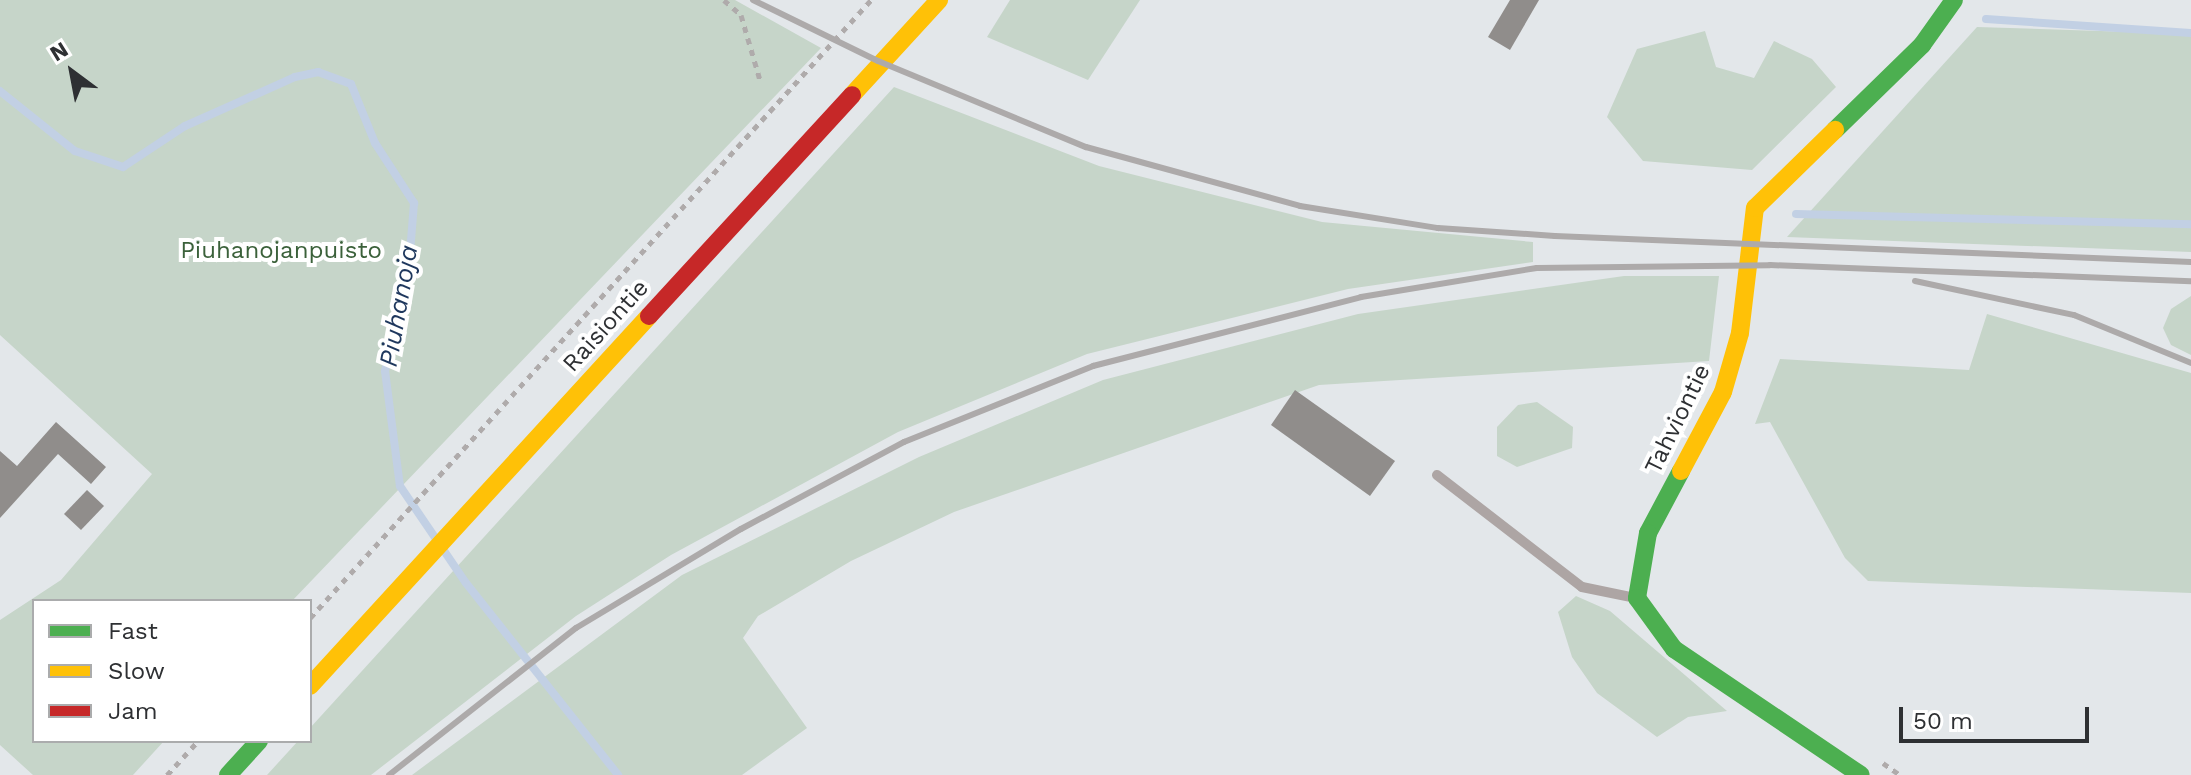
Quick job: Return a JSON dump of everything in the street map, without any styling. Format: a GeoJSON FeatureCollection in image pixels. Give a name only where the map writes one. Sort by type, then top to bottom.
{"type":"FeatureCollection","features":[{"type":"Feature","properties":{"kind":"street","name":"Raisiontie"},"geometry":{"type":"LineString","coordinates":[[312,684],[939,0]]}},
{"type":"Feature","properties":{"kind":"street","name":"Tahviontie"},"geometry":{"type":"LineString","coordinates":[[1637,598],[1648,533],[1723,392],[1740,333],[1755,208],[1912,55],[1954,0]]}},
{"type":"Feature","properties":{"kind":"street"},"geometry":{"type":"LineString","coordinates":[[1637,598],[1674,649],[1861,775]]}},
{"type":"Feature","properties":{"kind":"street"},"geometry":{"type":"LineString","coordinates":[[228,775],[257,743]]}},
{"type":"Feature","properties":{"kind":"lane"},"geometry":{"type":"LineString","coordinates":[[1437,475],[1582,587],[1637,598]]}},
{"type":"Feature","properties":{"kind":"path"},"geometry":{"type":"LineString","coordinates":[[724,0],[741,15],[760,80]]}},
{"type":"Feature","properties":{"kind":"path"},"geometry":{"type":"LineString","coordinates":[[312,616],[425,495],[871,0]]}},
{"type":"Feature","properties":{"kind":"path"},"geometry":{"type":"LineString","coordinates":[[167,775],[196,743]]}},
{"type":"Feature","properties":{"kind":"path"},"geometry":{"type":"LineString","coordinates":[[1874,757],[1900,775]]}},
{"type":"Feature","properties":{"kind":"green space","name":"Piuhanojanpuisto"},"geometry":{"type":"Polygon","coordinates":[[[0,0],[735,0],[821,48],[294,599],[32,599],[61,580],[152,474],[0,335],[0,0]]]}},
{"type":"Feature","properties":{"kind":"green space"},"geometry":{"type":"Polygon","coordinates":[[[1010,0],[1140,0],[1088,80],[987,37],[1010,0]]]}},
{"type":"Feature","properties":{"kind":"green space"},"geometry":{"type":"Polygon","coordinates":[[[1977,27],[2191,34],[2191,252],[1787,237],[1977,27]]]}},
{"type":"Feature","properties":{"kind":"green space"},"geometry":{"type":"Polygon","coordinates":[[[1705,31],[1716,67],[1754,78],[1774,41],[1812,59],[1836,87],[1752,170],[1643,161],[1607,117],[1637,49],[1705,31]]]}},
{"type":"Feature","properties":{"kind":"green space"},"geometry":{"type":"Polygon","coordinates":[[[894,87],[1099,166],[1322,222],[1533,242],[1533,262],[1348,289],[1087,354],[898,432],[671,555],[576,616],[371,775],[267,775],[296,743],[312,743],[312,726],[894,87]]]}},
{"type":"Feature","properties":{"kind":"green space"},"geometry":{"type":"Polygon","coordinates":[[[1624,276],[1719,276],[1709,361],[1319,385],[954,512],[851,561],[758,616],[743,638],[807,728],[742,775],[412,775],[682,575],[919,457],[1103,380],[1358,314],[1624,276]]]}},
{"type":"Feature","properties":{"kind":"green space"},"geometry":{"type":"Polygon","coordinates":[[[2191,296],[2191,355],[2171,345],[2163,328],[2171,309],[2191,296]]]}},
{"type":"Feature","properties":{"kind":"green space"},"geometry":{"type":"Polygon","coordinates":[[[1987,314],[2191,373],[2191,593],[1868,581],[1845,558],[1770,422],[1755,424],[1780,359],[1969,370],[1987,314]]]}},
{"type":"Feature","properties":{"kind":"green space"},"geometry":{"type":"Polygon","coordinates":[[[1537,402],[1573,427],[1572,448],[1517,467],[1497,456],[1497,427],[1518,405],[1537,402]]]}},
{"type":"Feature","properties":{"kind":"green space"},"geometry":{"type":"Polygon","coordinates":[[[1576,596],[1610,611],[1727,711],[1688,717],[1657,737],[1597,693],[1572,657],[1558,612],[1576,596]]]}},
{"type":"Feature","properties":{"kind":"green space","name":"Piuhanojanpuisto"},"geometry":{"type":"Polygon","coordinates":[[[32,599],[32,743],[162,743],[133,775],[33,775],[0,745],[0,620],[32,599]]]}},
{"type":"Feature","properties":{"kind":"building"},"geometry":{"type":"Polygon","coordinates":[[[1510,0],[1539,0],[1510,50],[1488,37],[1510,0]]]}},
{"type":"Feature","properties":{"kind":"building"},"geometry":{"type":"Polygon","coordinates":[[[1295,390],[1395,461],[1370,496],[1271,425],[1295,390]]]}},
{"type":"Feature","properties":{"kind":"building"},"geometry":{"type":"Polygon","coordinates":[[[56,422],[106,467],[91,484],[58,454],[0,518],[0,451],[17,466],[56,422]]]}},
{"type":"Feature","properties":{"kind":"building"},"geometry":{"type":"Polygon","coordinates":[[[87,490],[104,506],[81,530],[64,514],[87,490]]]}},
{"type":"Feature","properties":{"kind":"waterway"},"geometry":{"type":"LineString","coordinates":[[1986,19],[2191,33]]}},
{"type":"Feature","properties":{"kind":"waterway","name":"Piuhanoja"},"geometry":{"type":"LineString","coordinates":[[0,91],[75,151],[123,167],[185,126],[295,77],[318,72],[351,84],[375,143],[414,203],[407,290],[385,371],[400,486],[466,583],[618,775]]}},
{"type":"Feature","properties":{"kind":"waterway"},"geometry":{"type":"LineString","coordinates":[[1796,214],[2191,224]]}},
{"type":"Feature","properties":{"kind":"railway"},"geometry":{"type":"LineString","coordinates":[[753,0],[878,61],[1086,147],[1300,206],[1438,228],[1555,236],[2191,262]]}},
{"type":"Feature","properties":{"kind":"railway"},"geometry":{"type":"LineString","coordinates":[[389,775],[576,628],[741,529],[904,442],[1093,366],[1361,297],[1537,268],[1770,265],[2191,281]]}},
{"type":"Feature","properties":{"kind":"railway"},"geometry":{"type":"LineString","coordinates":[[1915,281],[2074,315],[2191,363]]}},
{"type":"Feature","properties":{"kind":"traffic: fast"},"geometry":{"type":"LineString","coordinates":[[1835,130],[1922,45],[1954,0]]}},
{"type":"Feature","properties":{"kind":"traffic: fast"},"geometry":{"type":"LineString","coordinates":[[1681,471],[1648,533],[1637,598],[1674,649],[1861,775]]}},
{"type":"Feature","properties":{"kind":"traffic: fast"},"geometry":{"type":"LineString","coordinates":[[228,775],[257,743]]}},
{"type":"Feature","properties":{"kind":"traffic: slow"},"geometry":{"type":"LineString","coordinates":[[852,95],[939,0]]}},
{"type":"Feature","properties":{"kind":"traffic: slow"},"geometry":{"type":"LineString","coordinates":[[1681,471],[1723,392],[1740,333],[1755,208],[1835,130]]}},
{"type":"Feature","properties":{"kind":"traffic: slow"},"geometry":{"type":"LineString","coordinates":[[312,684],[649,316]]}},
{"type":"Feature","properties":{"kind":"traffic: jam"},"geometry":{"type":"LineString","coordinates":[[649,316],[852,95]]}}]}
